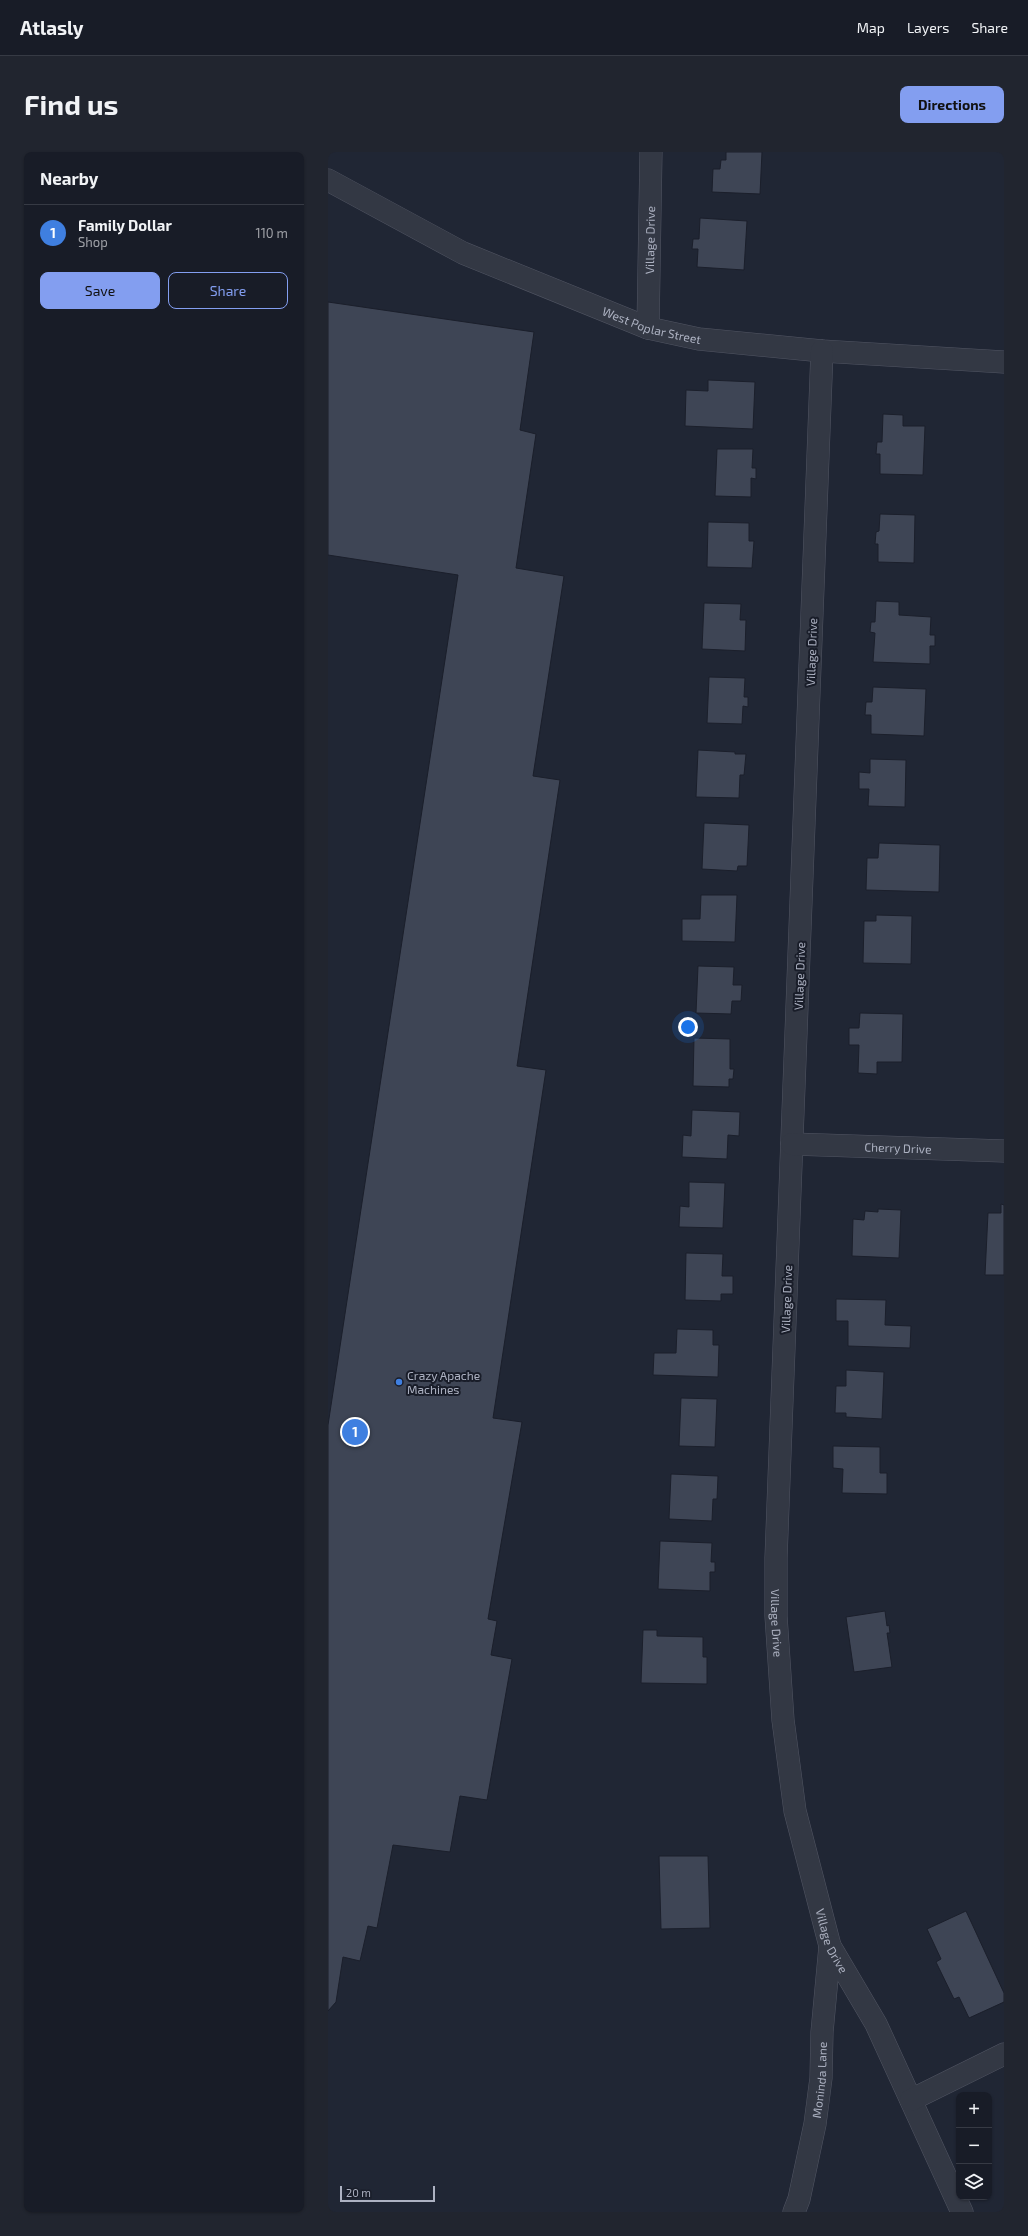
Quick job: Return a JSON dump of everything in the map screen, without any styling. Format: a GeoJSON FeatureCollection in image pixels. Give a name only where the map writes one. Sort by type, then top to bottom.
{"type":"FeatureCollection","features":[{"type":"Feature","properties":{"kind":"street","name":"Village Drive"},"geometry":{"type":"LineString","coordinates":[[648,328],[651,152]]}},
{"type":"Feature","properties":{"kind":"street","name":"West Poplar Street"},"geometry":{"type":"LineString","coordinates":[[328,180],[463,253],[648,328],[699,340],[822,351],[1004,362]]}},
{"type":"Feature","properties":{"kind":"street","name":"Village Drive"},"geometry":{"type":"LineString","coordinates":[[822,351],[776,1558],[776,1616],[784,1720],[796,1811],[830,1946],[876,2024],[962,2212]]}},
{"type":"Feature","properties":{"kind":"street","name":"Cherry Drive"},"geometry":{"type":"LineString","coordinates":[[792,1144],[1004,1151]]}},
{"type":"Feature","properties":{"kind":"street","name":"Moninda Lane"},"geometry":{"type":"LineString","coordinates":[[794,2212],[799,2199],[815,2124],[821,2078],[822,2032],[830,1946]]}},
{"type":"Feature","properties":{"kind":"street"},"geometry":{"type":"LineString","coordinates":[[911,2100],[1004,2054]]}},
{"type":"Feature","properties":{"kind":"building"},"geometry":{"type":"Polygon","coordinates":[[[726,152],[762,152],[760,194],[712,192],[713,169],[720,169],[721,160],[726,160],[726,152]]]}},
{"type":"Feature","properties":{"kind":"building"},"geometry":{"type":"Polygon","coordinates":[[[700,218],[747,221],[744,270],[697,267],[698,249],[692,249],[693,239],[699,239],[700,218]]]}},
{"type":"Feature","properties":{"kind":"building"},"geometry":{"type":"Polygon","coordinates":[[[328,302],[534,332],[520,430],[536,434],[516,568],[564,576],[533,776],[560,780],[517,1066],[546,1070],[493,1418],[522,1422],[488,1619],[497,1621],[491,1655],[512,1659],[487,1800],[460,1796],[450,1852],[393,1845],[377,1928],[368,1926],[360,1961],[343,1957],[336,2002],[328,2011],[328,1425],[458,575],[328,555],[328,302]]]}},
{"type":"Feature","properties":{"kind":"building"},"geometry":{"type":"Polygon","coordinates":[[[708,380],[755,382],[753,429],[685,426],[686,390],[708,391],[708,380]]]}},
{"type":"Feature","properties":{"kind":"building"},"geometry":{"type":"Polygon","coordinates":[[[883,414],[903,415],[903,426],[925,426],[923,475],[880,474],[880,454],[876,454],[877,442],[882,442],[883,414]]]}},
{"type":"Feature","properties":{"kind":"building"},"geometry":{"type":"Polygon","coordinates":[[[717,449],[753,449],[752,468],[756,468],[756,479],[751,478],[751,497],[715,496],[717,449]]]}},
{"type":"Feature","properties":{"kind":"building"},"geometry":{"type":"Polygon","coordinates":[[[880,514],[915,515],[914,563],[878,562],[878,544],[875,544],[876,532],[879,531],[880,514]]]}},
{"type":"Feature","properties":{"kind":"building"},"geometry":{"type":"Polygon","coordinates":[[[708,522],[749,523],[749,541],[754,541],[752,568],[707,567],[708,522]]]}},
{"type":"Feature","properties":{"kind":"building"},"geometry":{"type":"Polygon","coordinates":[[[876,601],[899,602],[899,615],[931,617],[930,635],[935,635],[935,646],[930,646],[930,664],[873,662],[875,633],[870,632],[871,622],[875,622],[876,601]]]}},
{"type":"Feature","properties":{"kind":"building"},"geometry":{"type":"Polygon","coordinates":[[[704,603],[741,604],[740,620],[746,620],[745,651],[702,649],[704,603]]]}},
{"type":"Feature","properties":{"kind":"building"},"geometry":{"type":"Polygon","coordinates":[[[709,677],[745,678],[744,697],[748,697],[748,707],[743,706],[742,724],[707,723],[709,677]]]}},
{"type":"Feature","properties":{"kind":"building"},"geometry":{"type":"Polygon","coordinates":[[[873,687],[926,689],[924,736],[871,734],[871,715],[865,715],[866,702],[872,702],[873,687]]]}},
{"type":"Feature","properties":{"kind":"building"},"geometry":{"type":"Polygon","coordinates":[[[698,750],[746,754],[744,775],[740,775],[739,798],[696,797],[698,750]]]}},
{"type":"Feature","properties":{"kind":"building"},"geometry":{"type":"Polygon","coordinates":[[[870,759],[906,760],[905,807],[868,806],[869,789],[859,789],[859,772],[870,773],[870,759]]]}},
{"type":"Feature","properties":{"kind":"building"},"geometry":{"type":"Polygon","coordinates":[[[704,823],[749,825],[747,866],[738,866],[737,871],[702,869],[704,823]]]}},
{"type":"Feature","properties":{"kind":"building"},"geometry":{"type":"Polygon","coordinates":[[[879,843],[940,845],[939,892],[866,890],[867,858],[878,858],[879,843]]]}},
{"type":"Feature","properties":{"kind":"building"},"geometry":{"type":"Polygon","coordinates":[[[701,895],[737,895],[735,942],[682,941],[682,919],[700,919],[701,895]]]}},
{"type":"Feature","properties":{"kind":"building"},"geometry":{"type":"Polygon","coordinates":[[[876,915],[912,916],[911,964],[863,963],[864,921],[876,921],[876,915]]]}},
{"type":"Feature","properties":{"kind":"building"},"geometry":{"type":"Polygon","coordinates":[[[698,966],[734,967],[733,985],[742,985],[741,1001],[732,1001],[731,1014],[696,1013],[698,966]]]}},
{"type":"Feature","properties":{"kind":"building"},"geometry":{"type":"Polygon","coordinates":[[[860,1013],[903,1014],[902,1062],[877,1062],[877,1074],[858,1073],[859,1045],[849,1045],[849,1028],[859,1028],[860,1013]]]}},
{"type":"Feature","properties":{"kind":"building"},"geometry":{"type":"Polygon","coordinates":[[[694,1038],[730,1039],[730,1069],[734,1069],[733,1079],[729,1079],[729,1087],[693,1086],[694,1038]]]}},
{"type":"Feature","properties":{"kind":"building"},"geometry":{"type":"Polygon","coordinates":[[[692,1110],[740,1112],[739,1136],[728,1135],[727,1159],[682,1157],[683,1135],[691,1136],[692,1110]]]}},
{"type":"Feature","properties":{"kind":"building"},"geometry":{"type":"Polygon","coordinates":[[[689,1182],[725,1183],[723,1228],[679,1227],[680,1206],[689,1207],[689,1182]]]}},
{"type":"Feature","properties":{"kind":"building"},"geometry":{"type":"Polygon","coordinates":[[[1001,1204],[1004,1205],[1004,1275],[985,1275],[988,1213],[1001,1213],[1001,1204]]]}},
{"type":"Feature","properties":{"kind":"building"},"geometry":{"type":"Polygon","coordinates":[[[878,1209],[901,1210],[899,1258],[852,1256],[853,1219],[864,1220],[865,1211],[878,1212],[878,1209]]]}},
{"type":"Feature","properties":{"kind":"building"},"geometry":{"type":"Polygon","coordinates":[[[686,1253],[723,1254],[722,1276],[733,1276],[733,1294],[721,1294],[721,1301],[685,1300],[686,1253]]]}},
{"type":"Feature","properties":{"kind":"building"},"geometry":{"type":"Polygon","coordinates":[[[836,1299],[886,1300],[885,1325],[911,1326],[910,1348],[848,1346],[848,1321],[836,1321],[836,1299]]]}},
{"type":"Feature","properties":{"kind":"building"},"geometry":{"type":"Polygon","coordinates":[[[677,1329],[713,1330],[713,1345],[719,1345],[718,1377],[653,1375],[654,1353],[676,1353],[677,1329]]]}},
{"type":"Feature","properties":{"kind":"building"},"geometry":{"type":"Polygon","coordinates":[[[846,1370],[884,1372],[882,1419],[846,1417],[846,1413],[835,1413],[836,1386],[846,1386],[846,1370]]]}},
{"type":"Feature","properties":{"kind":"building"},"geometry":{"type":"Polygon","coordinates":[[[681,1398],[717,1399],[715,1447],[679,1446],[681,1398]]]}},
{"type":"Feature","properties":{"kind":"building"},"geometry":{"type":"Polygon","coordinates":[[[833,1446],[880,1447],[880,1473],[887,1473],[887,1494],[842,1493],[843,1469],[833,1468],[833,1446]]]}},
{"type":"Feature","properties":{"kind":"building"},"geometry":{"type":"Polygon","coordinates":[[[671,1474],[718,1476],[717,1499],[713,1499],[712,1521],[669,1519],[671,1474]]]}},
{"type":"Feature","properties":{"kind":"building"},"geometry":{"type":"Polygon","coordinates":[[[660,1541],[712,1543],[711,1562],[715,1562],[715,1572],[710,1572],[710,1591],[658,1589],[660,1541]]]}},
{"type":"Feature","properties":{"kind":"building"},"geometry":{"type":"Polygon","coordinates":[[[885,1611],[887,1626],[889,1625],[890,1633],[887,1633],[892,1667],[854,1672],[846,1617],[885,1611]]]}},
{"type":"Feature","properties":{"kind":"building"},"geometry":{"type":"Polygon","coordinates":[[[643,1630],[657,1630],[657,1636],[703,1637],[703,1657],[707,1657],[707,1684],[641,1683],[643,1630]]]}},
{"type":"Feature","properties":{"kind":"building"},"geometry":{"type":"Polygon","coordinates":[[[659,1856],[708,1856],[710,1928],[661,1929],[659,1856]]]}},
{"type":"Feature","properties":{"kind":"building"},"geometry":{"type":"Polygon","coordinates":[[[966,1911],[1004,1993],[1004,2002],[969,2018],[959,1997],[954,1999],[936,1962],[941,1959],[927,1929],[966,1911]]]}},
{"type":"Feature","properties":{"kind":"place","name":"Crazy Apache Machines"},"geometry":{"type":"Point","coordinates":[399,1382]}},
{"type":"Feature","properties":{"kind":"place","name":"Family Dollar"},"geometry":{"type":"Point","coordinates":[355,1432]}}]}
